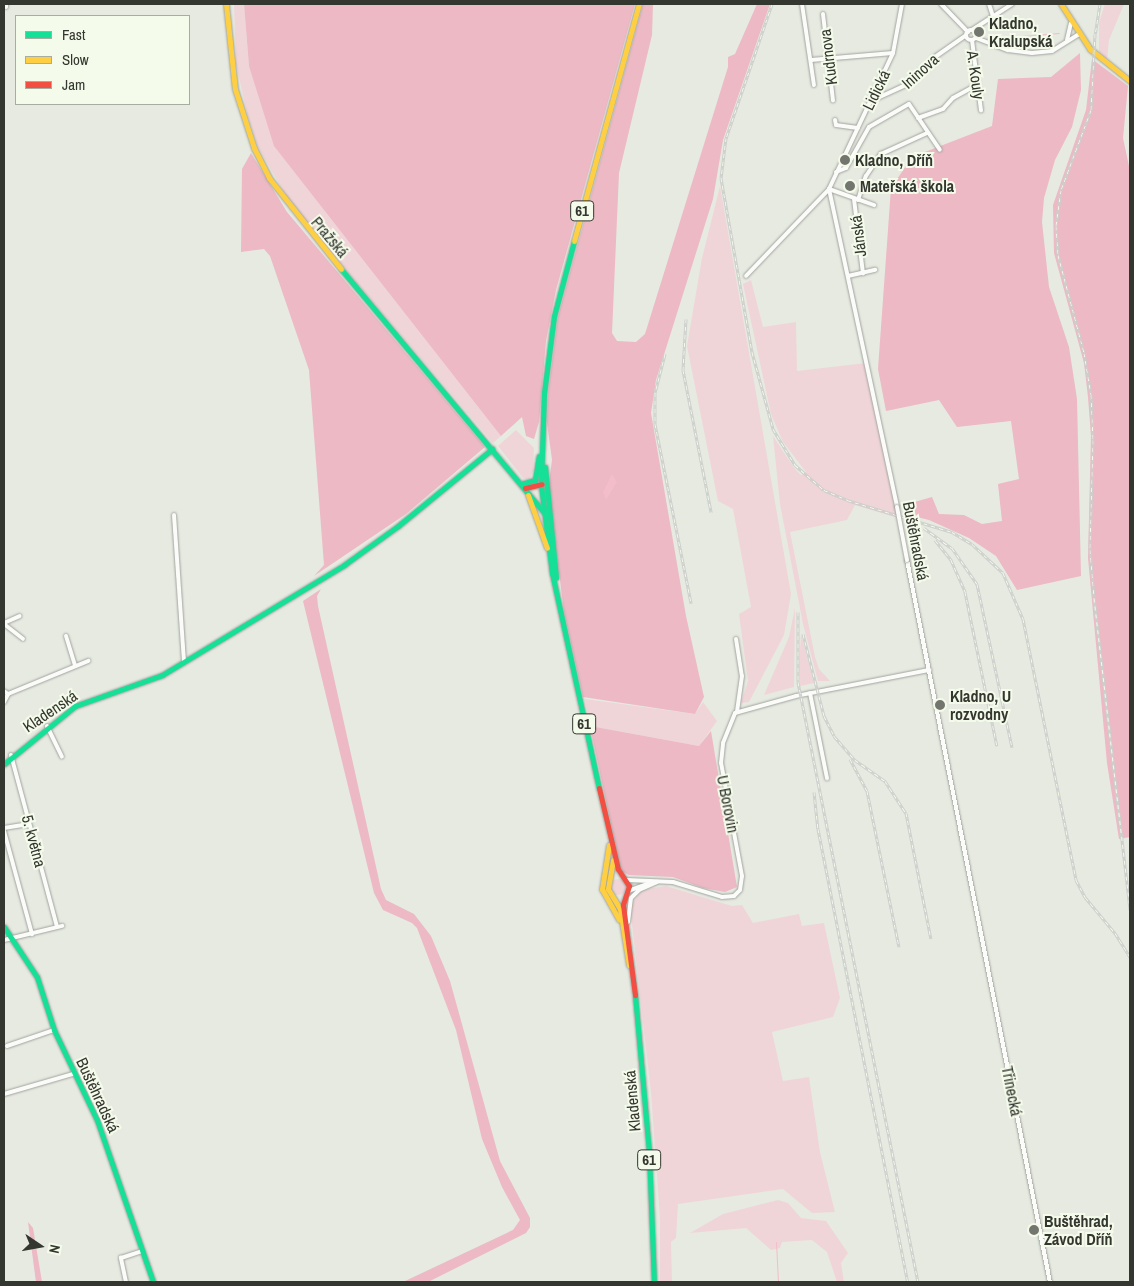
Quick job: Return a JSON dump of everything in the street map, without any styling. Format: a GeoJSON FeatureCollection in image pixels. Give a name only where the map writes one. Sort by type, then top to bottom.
{"type":"FeatureCollection","features":[{"type":"Feature","properties":{"kind":"main road","name":"Pražská"},"geometry":{"type":"LineString","coordinates":[[226,4],[235,89],[254,148],[269,178],[294,213],[522,486]]}},
{"type":"Feature","properties":{"kind":"main road","name":"61"},"geometry":{"type":"LineString","coordinates":[[636,1008],[620,910],[614,896],[608,889],[613,863],[609,836],[549,561],[541,485],[541,441],[549,350],[560,291],[639,4]]}},
{"type":"Feature","properties":{"kind":"main road"},"geometry":{"type":"LineString","coordinates":[[1061,4],[1070,23],[1090,49],[1130,82]]}},
{"type":"Feature","properties":{"kind":"main road","name":"61"},"geometry":{"type":"LineString","coordinates":[[543,422],[545,477],[560,612]]}},
{"type":"Feature","properties":{"kind":"main road"},"geometry":{"type":"LineString","coordinates":[[522,486],[530,484],[536,478],[541,441]]}},
{"type":"Feature","properties":{"kind":"main road","name":"Kladenská"},"geometry":{"type":"LineString","coordinates":[[4,764],[11,755],[47,726],[90,700],[156,678],[184,663],[344,565],[398,526],[492,449]]}},
{"type":"Feature","properties":{"kind":"main road"},"geometry":{"type":"LineString","coordinates":[[522,486],[541,485],[545,477]]}},
{"type":"Feature","properties":{"kind":"main road"},"geometry":{"type":"LineString","coordinates":[[522,486],[543,511],[551,537]]}},
{"type":"Feature","properties":{"kind":"main road"},"geometry":{"type":"LineString","coordinates":[[522,486],[539,519],[549,561]]}},
{"type":"Feature","properties":{"kind":"main road","name":"61"},"geometry":{"type":"LineString","coordinates":[[609,836],[621,876]]}},
{"type":"Feature","properties":{"kind":"main road","name":"61"},"geometry":{"type":"LineString","coordinates":[[609,836],[609,860],[602,889],[616,914],[624,938]]}},
{"type":"Feature","properties":{"kind":"main road"},"geometry":{"type":"LineString","coordinates":[[611,878],[621,876],[627,880]]}},
{"type":"Feature","properties":{"kind":"main road","name":"61"},"geometry":{"type":"LineString","coordinates":[[627,880],[627,893],[623,905],[630,945],[636,1008]]}},
{"type":"Feature","properties":{"kind":"main road"},"geometry":{"type":"LineString","coordinates":[[614,896],[627,893]]}},
{"type":"Feature","properties":{"kind":"main road","name":"Buštěhradská"},"geometry":{"type":"LineString","coordinates":[[4,927],[39,982],[54,1030],[111,1154],[153,1282]]}},
{"type":"Feature","properties":{"kind":"main road","name":"Kladenská"},"geometry":{"type":"LineString","coordinates":[[636,1008],[649,1153],[654,1282]]}},
{"type":"Feature","properties":{"kind":"street"},"geometry":{"type":"LineString","coordinates":[[802,4],[814,85]]}},
{"type":"Feature","properties":{"kind":"street","name":"Lidická"},"geometry":{"type":"LineString","coordinates":[[746,276],[829,189],[893,53],[902,4]]}},
{"type":"Feature","properties":{"kind":"street"},"geometry":{"type":"LineString","coordinates":[[943,4],[974,39],[1008,50],[1032,53],[1052,51],[1079,34]]}},
{"type":"Feature","properties":{"kind":"street"},"geometry":{"type":"LineString","coordinates":[[989,4],[993,16]]}},
{"type":"Feature","properties":{"kind":"street","name":"Ininova"},"geometry":{"type":"LineString","coordinates":[[871,101],[908,84],[935,56],[1012,4]]}},
{"type":"Feature","properties":{"kind":"street","name":"Kudrnova"},"geometry":{"type":"LineString","coordinates":[[823,14],[833,100]]}},
{"type":"Feature","properties":{"kind":"street"},"geometry":{"type":"LineString","coordinates":[[1067,40],[1070,23]]}},
{"type":"Feature","properties":{"kind":"street"},"geometry":{"type":"LineString","coordinates":[[969,32],[976,33],[974,39]]}},
{"type":"Feature","properties":{"kind":"street","name":"A. Kouly"},"geometry":{"type":"LineString","coordinates":[[974,39],[976,85],[981,110]]}},
{"type":"Feature","properties":{"kind":"street"},"geometry":{"type":"LineString","coordinates":[[811,60],[893,53]]}},
{"type":"Feature","properties":{"kind":"street"},"geometry":{"type":"LineString","coordinates":[[940,150],[918,118],[943,109],[953,98],[976,85]]}},
{"type":"Feature","properties":{"kind":"street","name":"Lidická"},"geometry":{"type":"LineString","coordinates":[[836,172],[846,168],[866,131],[878,119],[905,105],[912,105],[918,118]]}},
{"type":"Feature","properties":{"kind":"street"},"geometry":{"type":"LineString","coordinates":[[836,120],[836,125],[858,128]]}},
{"type":"Feature","properties":{"kind":"street","name":"Jánská"},"geometry":{"type":"LineString","coordinates":[[863,273],[856,199],[866,176],[881,154],[927,133]]}},
{"type":"Feature","properties":{"kind":"street"},"geometry":{"type":"LineString","coordinates":[[829,189],[874,205]]}},
{"type":"Feature","properties":{"kind":"street","name":"Buštěhradská"},"geometry":{"type":"LineString","coordinates":[[829,189],[897,507],[974,899]]}},
{"type":"Feature","properties":{"kind":"street","name":"Jánská"},"geometry":{"type":"LineString","coordinates":[[848,276],[875,270]]}},
{"type":"Feature","properties":{"kind":"street"},"geometry":{"type":"LineString","coordinates":[[174,515],[184,663]]}},
{"type":"Feature","properties":{"kind":"street"},"geometry":{"type":"LineString","coordinates":[[20,616],[4,624],[23,639]]}},
{"type":"Feature","properties":{"kind":"street"},"geometry":{"type":"LineString","coordinates":[[66,636],[75,665]]}},
{"type":"Feature","properties":{"kind":"street","name":"U Borovin"},"geometry":{"type":"LineString","coordinates":[[660,881],[722,897],[734,896],[740,890],[742,876],[721,763],[730,722],[737,712],[736,706],[742,676],[736,639]]}},
{"type":"Feature","properties":{"kind":"street"},"geometry":{"type":"LineString","coordinates":[[4,702],[8,694],[75,665],[88,662]]}},
{"type":"Feature","properties":{"kind":"street"},"geometry":{"type":"LineString","coordinates":[[737,712],[810,693],[929,670]]}},
{"type":"Feature","properties":{"kind":"street"},"geometry":{"type":"LineString","coordinates":[[4,691],[8,694]]}},
{"type":"Feature","properties":{"kind":"street"},"geometry":{"type":"LineString","coordinates":[[810,693],[827,778]]}},
{"type":"Feature","properties":{"kind":"street"},"geometry":{"type":"LineString","coordinates":[[47,726],[62,757]]}},
{"type":"Feature","properties":{"kind":"street","name":"5. května"},"geometry":{"type":"LineString","coordinates":[[11,755],[57,928]]}},
{"type":"Feature","properties":{"kind":"street"},"geometry":{"type":"LineString","coordinates":[[29,824],[4,830],[32,934]]}},
{"type":"Feature","properties":{"kind":"street"},"geometry":{"type":"LineString","coordinates":[[627,880],[660,881]]}},
{"type":"Feature","properties":{"kind":"street"},"geometry":{"type":"LineString","coordinates":[[627,893],[635,886],[660,881]]}},
{"type":"Feature","properties":{"kind":"street"},"geometry":{"type":"LineString","coordinates":[[630,945],[628,905],[640,890],[660,881]]}},
{"type":"Feature","properties":{"kind":"street","name":"Třinecká"},"geometry":{"type":"LineString","coordinates":[[974,899],[1050,1282]]}},
{"type":"Feature","properties":{"kind":"street"},"geometry":{"type":"LineString","coordinates":[[4,940],[14,940],[62,926]]}},
{"type":"Feature","properties":{"kind":"street"},"geometry":{"type":"LineString","coordinates":[[6,1046],[54,1030]]}},
{"type":"Feature","properties":{"kind":"street"},"geometry":{"type":"LineString","coordinates":[[4,1094],[73,1074]]}},
{"type":"Feature","properties":{"kind":"street"},"geometry":{"type":"LineString","coordinates":[[126,1282],[120,1259],[142,1251]]}},
{"type":"Feature","properties":{"kind":"shaded area"},"geometry":{"type":"Polygon","coordinates":[[[234,4],[244,4],[249,66],[501,436],[493,443],[292,206],[258,147],[247,113],[236,64],[234,4]]]}},
{"type":"Feature","properties":{"kind":"shaded area"},"geometry":{"type":"Polygon","coordinates":[[[244,4],[635,4],[556,290],[546,341],[539,422],[534,439],[526,436],[522,417],[501,436],[274,146],[249,66],[244,4]]]}},
{"type":"Feature","properties":{"kind":"shaded area"},"geometry":{"type":"Polygon","coordinates":[[[643,4],[653,4],[652,35],[619,173],[612,333],[617,341],[636,342],[645,334],[728,67],[728,57],[735,54],[757,4],[770,4],[723,140],[713,199],[656,380],[651,413],[686,616],[704,697],[695,714],[583,697],[564,611],[548,489],[552,460],[547,423],[548,394],[558,317],[643,4]]]}},
{"type":"Feature","properties":{"kind":"shaded area"},"geometry":{"type":"Polygon","coordinates":[[[1105,4],[1124,4],[1109,40],[1107,60],[1099,52],[1099,22],[1105,4]]]}},
{"type":"Feature","properties":{"kind":"shaded area"},"geometry":{"type":"Polygon","coordinates":[[[1080,53],[1081,90],[1072,127],[1055,160],[1044,198],[1042,222],[1049,287],[1069,347],[1077,399],[1081,576],[1017,590],[996,556],[969,538],[929,520],[905,514],[904,505],[932,497],[939,514],[964,515],[982,524],[1002,521],[998,484],[1019,479],[1011,421],[957,427],[939,400],[886,411],[878,369],[891,188],[912,157],[992,126],[998,79],[1051,77],[1080,53]]]}},
{"type":"Feature","properties":{"kind":"shaded area"},"geometry":{"type":"Polygon","coordinates":[[[1092,59],[1128,86],[1123,138],[1130,171],[1130,837],[1119,839],[1107,763],[1088,558],[1091,436],[1088,397],[1084,363],[1054,253],[1053,205],[1086,110],[1092,59]]]}},
{"type":"Feature","properties":{"kind":"shaded area"},"geometry":{"type":"Polygon","coordinates":[[[251,153],[287,212],[485,447],[406,514],[314,576],[324,565],[309,370],[270,256],[264,249],[241,252],[242,169],[251,153]]]}},
{"type":"Feature","properties":{"kind":"shaded area"},"geometry":{"type":"Polygon","coordinates":[[[720,186],[791,594],[784,635],[749,702],[741,703],[748,681],[739,614],[751,607],[733,509],[718,501],[687,346],[702,258],[720,186]]]}},
{"type":"Feature","properties":{"kind":"shaded area"},"geometry":{"type":"Polygon","coordinates":[[[751,280],[763,327],[796,322],[797,371],[866,363],[896,511],[895,517],[855,505],[847,520],[790,532],[815,657],[819,669],[830,681],[818,681],[803,624],[780,504],[773,436],[795,469],[801,475],[806,472],[783,442],[771,414],[743,284],[751,280]]]}},
{"type":"Feature","properties":{"kind":"shaded area"},"geometry":{"type":"Polygon","coordinates":[[[516,430],[534,448],[533,471],[529,480],[523,478],[498,446],[516,430]]]}},
{"type":"Feature","properties":{"kind":"shaded area"},"geometry":{"type":"Polygon","coordinates":[[[612,474],[617,482],[606,500],[603,492],[612,474]]]}},
{"type":"Feature","properties":{"kind":"shaded area"},"geometry":{"type":"Polygon","coordinates":[[[321,589],[317,596],[318,606],[381,889],[386,900],[414,914],[431,936],[450,981],[500,1161],[530,1218],[530,1227],[526,1233],[428,1282],[403,1282],[513,1230],[520,1220],[502,1187],[482,1139],[456,1030],[417,928],[412,923],[383,910],[374,893],[303,601],[321,589]]]}},
{"type":"Feature","properties":{"kind":"shaded area"},"geometry":{"type":"Polygon","coordinates":[[[795,608],[794,687],[764,695],[789,637],[795,608]]]}},
{"type":"Feature","properties":{"kind":"shaded area"},"geometry":{"type":"Polygon","coordinates":[[[801,634],[814,683],[800,686],[799,667],[801,634]]]}},
{"type":"Feature","properties":{"kind":"shaded area"},"geometry":{"type":"Polygon","coordinates":[[[585,699],[695,714],[703,702],[717,721],[699,746],[590,726],[585,699]]]}},
{"type":"Feature","properties":{"kind":"shaded area"},"geometry":{"type":"Polygon","coordinates":[[[590,726],[699,746],[711,731],[737,887],[725,892],[703,888],[673,877],[629,875],[621,871],[590,726]]]}},
{"type":"Feature","properties":{"kind":"shaded area"},"geometry":{"type":"Polygon","coordinates":[[[618,879],[624,881],[626,887],[624,893],[618,895],[612,893],[610,887],[612,881],[618,879]]]}},
{"type":"Feature","properties":{"kind":"shaded area"},"geometry":{"type":"Polygon","coordinates":[[[666,886],[732,906],[742,905],[753,923],[799,914],[802,926],[824,923],[840,998],[833,1017],[772,1032],[783,1081],[809,1077],[820,1152],[835,1212],[812,1213],[783,1189],[678,1204],[676,1238],[671,1242],[672,1282],[660,1282],[660,1218],[651,1093],[630,906],[642,890],[666,886]]]}},
{"type":"Feature","properties":{"kind":"shaded area"},"geometry":{"type":"Polygon","coordinates":[[[778,1200],[788,1203],[801,1218],[826,1221],[848,1253],[841,1263],[844,1282],[837,1282],[827,1252],[812,1240],[782,1242],[780,1248],[771,1250],[746,1228],[690,1233],[723,1214],[778,1200]]]}},
{"type":"Feature","properties":{"kind":"shaded area"},"geometry":{"type":"Polygon","coordinates":[[[28,1222],[33,1228],[42,1282],[36,1282],[28,1222]]]}},
{"type":"Feature","properties":{"kind":"waterway"},"geometry":{"type":"LineString","coordinates":[[1009,37],[1059,33]]}},
{"type":"Feature","properties":{"kind":"waterway"},"geometry":{"type":"LineString","coordinates":[[776,1242],[778,1282]]}},
{"type":"Feature","properties":{"kind":"railway"},"geometry":{"type":"LineString","coordinates":[[772,4],[726,138],[721,178],[752,352],[773,429],[795,465],[824,490],[847,500],[952,532],[972,544],[1003,573],[1023,619],[1076,880],[1085,897],[1115,933],[1130,957]]}},
{"type":"Feature","properties":{"kind":"railway"},"geometry":{"type":"LineString","coordinates":[[1100,4],[1095,34],[1091,110],[1061,190],[1056,226],[1058,255],[1084,353],[1091,395],[1093,440],[1090,550],[1130,910]]}},
{"type":"Feature","properties":{"kind":"railway"},"geometry":{"type":"LineString","coordinates":[[686,319],[683,370],[711,512]]}},
{"type":"Feature","properties":{"kind":"railway"},"geometry":{"type":"LineString","coordinates":[[665,354],[655,393],[655,424],[691,603]]}},
{"type":"Feature","properties":{"kind":"railway"},"geometry":{"type":"LineString","coordinates":[[924,528],[952,548],[977,584],[1012,747]]}},
{"type":"Feature","properties":{"kind":"railway"},"geometry":{"type":"LineString","coordinates":[[935,540],[951,560],[965,592],[997,746]]}},
{"type":"Feature","properties":{"kind":"railway"},"geometry":{"type":"LineString","coordinates":[[798,612],[798,682],[918,1282]]}},
{"type":"Feature","properties":{"kind":"railway"},"geometry":{"type":"LineString","coordinates":[[803,634],[824,716],[834,736],[855,760],[885,781],[906,813],[931,939]]}},
{"type":"Feature","properties":{"kind":"railway"},"geometry":{"type":"LineString","coordinates":[[850,759],[867,791],[899,947]]}},
{"type":"Feature","properties":{"kind":"railway"},"geometry":{"type":"LineString","coordinates":[[814,792],[818,829],[908,1282]]}},
{"type":"Feature","properties":{"kind":"traffic: fast"},"geometry":{"type":"LineString","coordinates":[[574,241],[554,316],[544,393],[541,485],[552,573],[599,788]]}},
{"type":"Feature","properties":{"kind":"traffic: fast"},"geometry":{"type":"LineString","coordinates":[[341,269],[544,513]]}},
{"type":"Feature","properties":{"kind":"traffic: fast"},"geometry":{"type":"LineString","coordinates":[[4,764],[75,706],[162,675],[344,565],[398,526],[492,449]]}},
{"type":"Feature","properties":{"kind":"traffic: fast"},"geometry":{"type":"LineString","coordinates":[[521,484],[535,480],[539,456]]}},
{"type":"Feature","properties":{"kind":"traffic: fast"},"geometry":{"type":"LineString","coordinates":[[545,467],[556,577]]}},
{"type":"Feature","properties":{"kind":"traffic: fast"},"geometry":{"type":"LineString","coordinates":[[4,927],[37,977],[54,1030],[97,1120],[153,1282]]}},
{"type":"Feature","properties":{"kind":"traffic: fast"},"geometry":{"type":"LineString","coordinates":[[635,995],[649,1153],[654,1282]]}},
{"type":"Feature","properties":{"kind":"traffic: slow"},"geometry":{"type":"LineString","coordinates":[[226,4],[235,89],[254,148],[269,178],[341,269]]}},
{"type":"Feature","properties":{"kind":"traffic: slow"},"geometry":{"type":"LineString","coordinates":[[574,241],[639,4]]}},
{"type":"Feature","properties":{"kind":"traffic: slow"},"geometry":{"type":"LineString","coordinates":[[1061,4],[1090,49],[1130,81]]}},
{"type":"Feature","properties":{"kind":"traffic: slow"},"geometry":{"type":"LineString","coordinates":[[528,495],[547,548]]}},
{"type":"Feature","properties":{"kind":"traffic: slow"},"geometry":{"type":"LineString","coordinates":[[609,845],[602,889],[619,920]]}},
{"type":"Feature","properties":{"kind":"traffic: slow"},"geometry":{"type":"LineString","coordinates":[[613,860],[608,889],[620,909],[629,965]]}},
{"type":"Feature","properties":{"kind":"traffic: jam"},"geometry":{"type":"LineString","coordinates":[[525,488],[542,484]]}},
{"type":"Feature","properties":{"kind":"traffic: jam"},"geometry":{"type":"LineString","coordinates":[[599,788],[618,869],[629,886],[623,905],[635,995]]}},
{"type":"Feature","properties":{"kind":"place","name":"Kladno, Kralupská"},"geometry":{"type":"Point","coordinates":[979,32]}},
{"type":"Feature","properties":{"kind":"place","name":"Kladno, Dříň"},"geometry":{"type":"Point","coordinates":[845,160]}},
{"type":"Feature","properties":{"kind":"place","name":"Mateřská škola"},"geometry":{"type":"Point","coordinates":[850,186]}},
{"type":"Feature","properties":{"kind":"place","name":"Kladno, U rozvodny"},"geometry":{"type":"Point","coordinates":[940,705]}},
{"type":"Feature","properties":{"kind":"place","name":"Buštěhrad, Závod Dříň"},"geometry":{"type":"Point","coordinates":[1034,1230]}}]}
